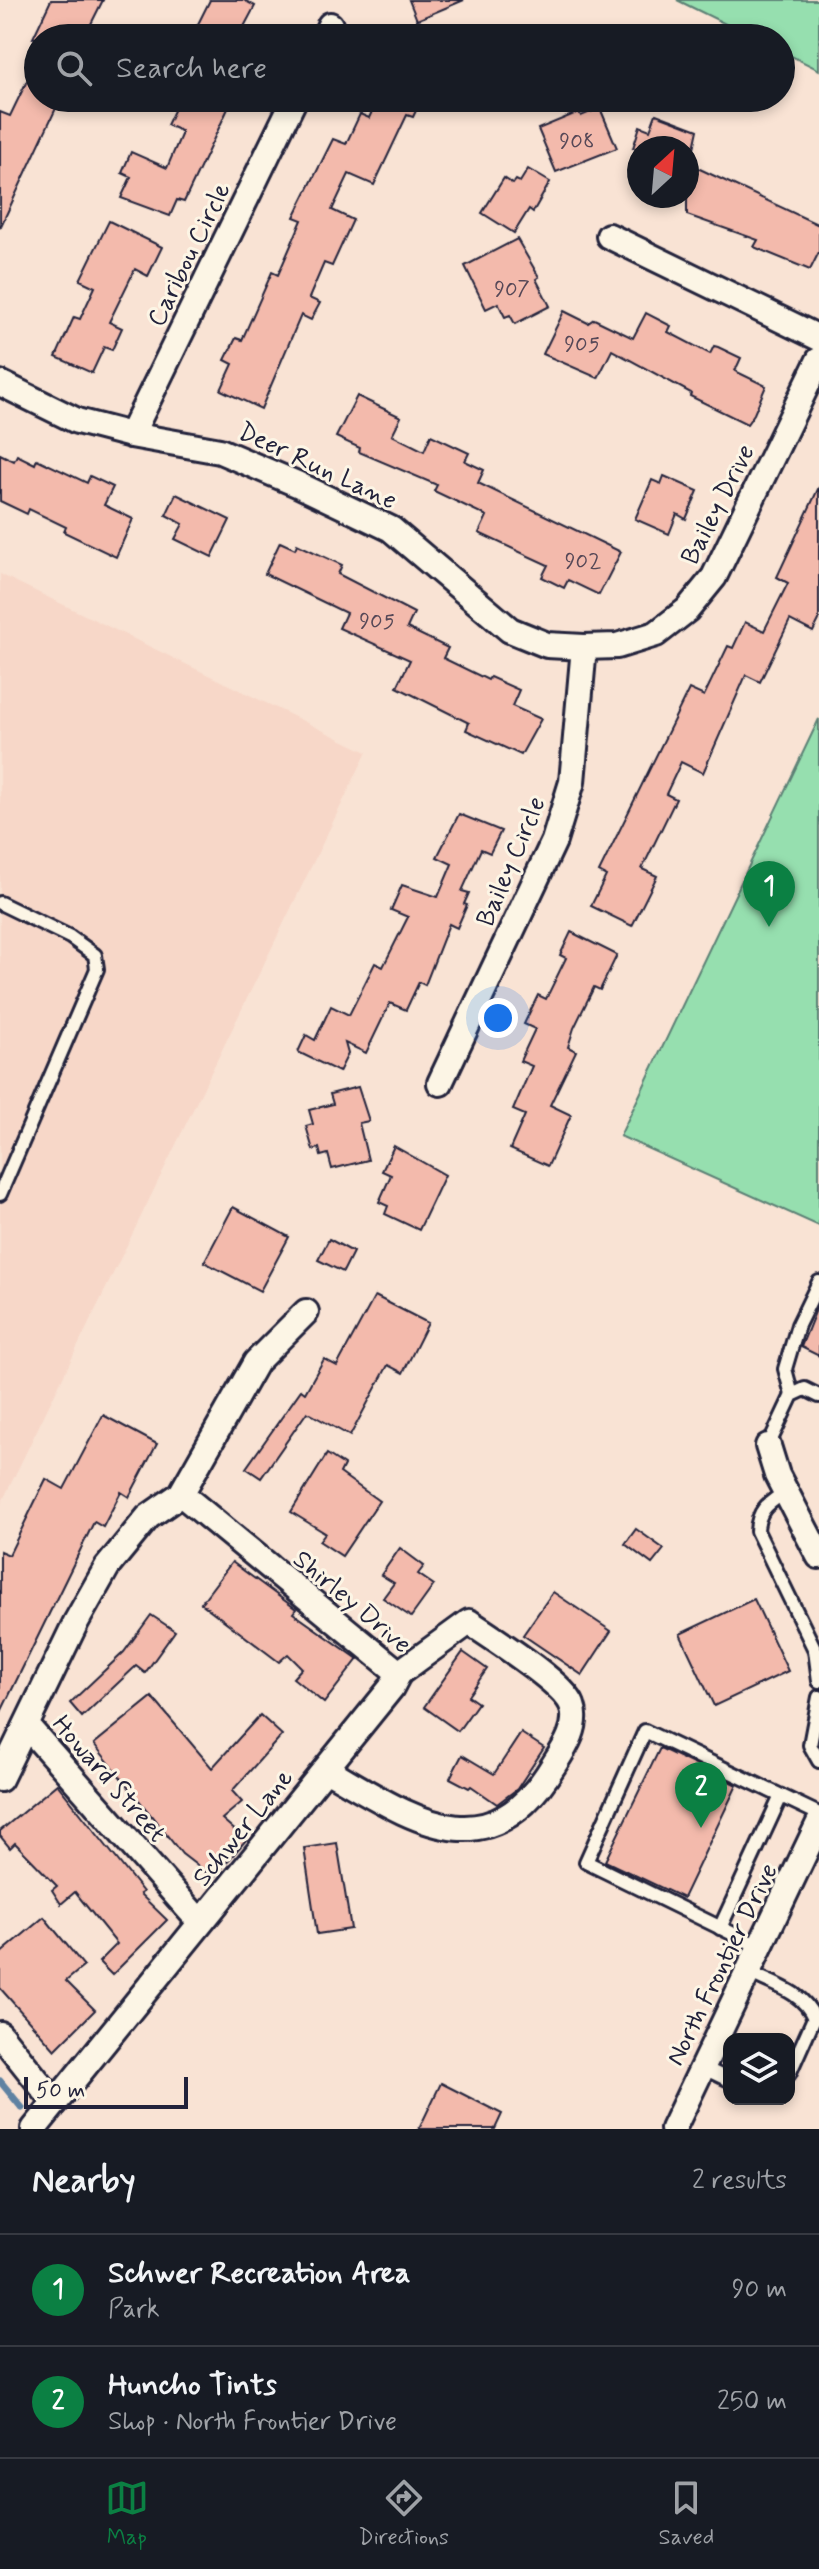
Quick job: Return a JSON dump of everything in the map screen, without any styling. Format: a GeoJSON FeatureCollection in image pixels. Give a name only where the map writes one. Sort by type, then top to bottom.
{"type":"FeatureCollection","features":[{"type":"Feature","properties":{"kind":"street","name":"Caribou Circle"},"geometry":{"type":"LineString","coordinates":[[131,435],[288,112]]}},
{"type":"Feature","properties":{"kind":"street"},"geometry":{"type":"LineString","coordinates":[[609,236],[819,338]]}},
{"type":"Feature","properties":{"kind":"street","name":"Bailey Drive"},"geometry":{"type":"LineString","coordinates":[[584,647],[617,646],[656,634],[687,610],[714,577],[819,360]]}},
{"type":"Feature","properties":{"kind":"street","name":"Deer Run Lane"},"geometry":{"type":"LineString","coordinates":[[0,383],[77,421],[131,435],[220,451],[297,484],[391,529],[510,630],[547,645],[584,647]]}},
{"type":"Feature","properties":{"kind":"street","name":"Bailey Circle"},"geometry":{"type":"LineString","coordinates":[[440,1083],[554,841],[572,782],[584,647]]}},
{"type":"Feature","properties":{"kind":"street","name":"Howard Street"},"geometry":{"type":"LineString","coordinates":[[200,1922],[27,1726],[76,1622],[107,1567],[148,1517],[181,1494],[256,1362],[306,1312]]}},
{"type":"Feature","properties":{"kind":"street"},"geometry":{"type":"LineString","coordinates":[[768,1446],[785,1492],[819,1556]]}},
{"type":"Feature","properties":{"kind":"street","name":"Shirley Drive"},"geometry":{"type":"LineString","coordinates":[[181,1494],[399,1673],[326,1769]]}},
{"type":"Feature","properties":{"kind":"street","name":"Schwer Lane"},"geometry":{"type":"LineString","coordinates":[[34,2129],[326,1769],[397,1809],[432,1822],[470,1829],[493,1826],[519,1811],[542,1785],[575,1722],[572,1702],[540,1672],[469,1622],[399,1673]]}},
{"type":"Feature","properties":{"kind":"street"},"geometry":{"type":"LineString","coordinates":[[0,1779],[27,1726]]}},
{"type":"Feature","properties":{"kind":"street","name":"North Frontier Drive"},"geometry":{"type":"LineString","coordinates":[[673,2129],[819,1823]]}},
{"type":"Feature","properties":{"kind":"street"},"geometry":{"type":"LineString","coordinates":[[0,2034],[55,2103]]}},
{"type":"Feature","properties":{"kind":"lane"},"geometry":{"type":"LineString","coordinates":[[0,903],[70,937],[95,955],[97,969],[0,1194]]}},
{"type":"Feature","properties":{"kind":"lane"},"geometry":{"type":"LineString","coordinates":[[792,1395],[785,1369],[798,1325],[819,1282]]}},
{"type":"Feature","properties":{"kind":"lane"},"geometry":{"type":"LineString","coordinates":[[768,1446],[792,1395],[805,1389],[819,1396]]}},
{"type":"Feature","properties":{"kind":"lane"},"geometry":{"type":"LineString","coordinates":[[785,1492],[764,1506],[757,1531],[815,1650],[819,1681]]}},
{"type":"Feature","properties":{"kind":"lane"},"geometry":{"type":"LineString","coordinates":[[819,1697],[810,1745],[819,1761]]}},
{"type":"Feature","properties":{"kind":"lane"},"geometry":{"type":"LineString","coordinates":[[760,1947],[586,1862],[645,1731],[819,1814]]}},
{"type":"Feature","properties":{"kind":"lane"},"geometry":{"type":"LineString","coordinates":[[720,1928],[781,1796]]}},
{"type":"Feature","properties":{"kind":"lane"},"geometry":{"type":"LineString","coordinates":[[748,1972],[800,1997],[810,2008],[814,2018],[795,2061]]}},
{"type":"Feature","properties":{"kind":"lane"},"geometry":{"type":"LineString","coordinates":[[702,2067],[723,2077]]}},
{"type":"Feature","properties":{"kind":"shaded area"},"geometry":{"type":"Polygon","coordinates":[[[0,574],[367,752],[0,1506],[0,574]]]}},
{"type":"Feature","properties":{"kind":"green space"},"geometry":{"type":"Polygon","coordinates":[[[677,0],[819,0],[819,70],[795,58],[795,24],[726,24],[677,0]]]}},
{"type":"Feature","properties":{"kind":"green space"},"geometry":{"type":"Polygon","coordinates":[[[819,719],[819,1226],[620,1136],[819,719]]]}},
{"type":"Feature","properties":{"kind":"building"},"geometry":{"type":"Polygon","coordinates":[[[51,0],[103,0],[91,24],[40,24],[51,0]]]}},
{"type":"Feature","properties":{"kind":"building"},"geometry":{"type":"Polygon","coordinates":[[[210,0],[244,0],[255,6],[245,24],[198,24],[210,0]]]}},
{"type":"Feature","properties":{"kind":"building"},"geometry":{"type":"Polygon","coordinates":[[[409,0],[464,0],[417,20],[409,0]]]}},
{"type":"Feature","properties":{"kind":"building"},"geometry":{"type":"Polygon","coordinates":[[[24,87],[24,112],[54,112],[0,228],[0,112],[10,116],[24,87]]]}},
{"type":"Feature","properties":{"kind":"building"},"geometry":{"type":"Polygon","coordinates":[[[173,112],[226,112],[184,202],[177,200],[170,216],[121,198],[131,177],[122,173],[131,152],[167,168],[181,131],[167,125],[173,112]]]}},
{"type":"Feature","properties":{"kind":"building"},"geometry":{"type":"Polygon","coordinates":[[[372,112],[415,112],[413,117],[407,115],[374,185],[349,174],[332,210],[353,220],[332,266],[324,263],[309,298],[320,303],[311,320],[301,315],[261,409],[221,390],[233,364],[225,360],[236,338],[242,340],[272,272],[278,275],[302,220],[294,217],[333,139],[346,144],[360,114],[369,118],[372,112]]]}},
{"type":"Feature","properties":{"kind":"building"},"geometry":{"type":"Polygon","coordinates":[[[579,112],[581,116],[602,112],[617,148],[556,172],[538,129],[579,112]]]}},
{"type":"Feature","properties":{"kind":"building"},"geometry":{"type":"Polygon","coordinates":[[[656,114],[698,130],[697,136],[637,136],[640,126],[650,130],[656,114]]]}},
{"type":"Feature","properties":{"kind":"building"},"geometry":{"type":"Polygon","coordinates":[[[528,169],[550,182],[533,212],[529,209],[514,233],[482,213],[504,178],[513,184],[516,180],[520,182],[528,169]]]}},
{"type":"Feature","properties":{"kind":"building"},"geometry":{"type":"Polygon","coordinates":[[[699,169],[819,225],[819,252],[810,270],[754,247],[758,240],[687,215],[687,208],[699,208],[699,169]]]}},
{"type":"Feature","properties":{"kind":"building"},"geometry":{"type":"Polygon","coordinates":[[[109,221],[162,247],[148,276],[135,269],[109,322],[122,328],[112,350],[104,347],[92,373],[56,357],[74,317],[80,319],[95,287],[80,280],[109,221]]]}},
{"type":"Feature","properties":{"kind":"building"},"geometry":{"type":"Polygon","coordinates":[[[517,239],[539,277],[536,279],[550,306],[515,324],[510,315],[505,317],[498,303],[486,309],[465,266],[517,239]]]}},
{"type":"Feature","properties":{"kind":"building"},"geometry":{"type":"Polygon","coordinates":[[[564,311],[588,323],[594,319],[633,338],[646,313],[671,326],[668,332],[710,354],[714,346],[741,358],[735,371],[766,386],[754,414],[747,424],[690,396],[691,393],[612,350],[598,378],[543,354],[564,311]]]}},
{"type":"Feature","properties":{"kind":"building"},"geometry":{"type":"Polygon","coordinates":[[[357,396],[401,417],[392,435],[424,451],[431,435],[469,453],[465,461],[484,470],[478,483],[621,552],[599,595],[568,580],[564,588],[542,577],[548,565],[479,533],[487,516],[434,491],[437,485],[359,452],[360,448],[336,437],[357,396]]]}},
{"type":"Feature","properties":{"kind":"building"},"geometry":{"type":"Polygon","coordinates":[[[0,454],[14,461],[17,455],[35,464],[37,459],[87,483],[90,476],[113,487],[104,505],[133,519],[116,557],[64,532],[66,527],[29,509],[27,514],[0,501],[0,454]]]}},
{"type":"Feature","properties":{"kind":"building"},"geometry":{"type":"Polygon","coordinates":[[[664,476],[698,491],[686,519],[677,514],[669,534],[635,519],[652,480],[661,484],[664,476]]]}},
{"type":"Feature","properties":{"kind":"building"},"geometry":{"type":"Polygon","coordinates":[[[819,487],[819,620],[813,632],[790,620],[760,682],[746,675],[703,773],[681,762],[666,794],[676,799],[642,869],[657,876],[632,926],[591,906],[606,876],[599,872],[689,689],[704,696],[728,646],[733,648],[745,622],[764,631],[788,583],[777,577],[819,487]]]}},
{"type":"Feature","properties":{"kind":"building"},"geometry":{"type":"Polygon","coordinates":[[[176,494],[230,520],[212,557],[175,539],[183,524],[166,515],[176,494]]]}},
{"type":"Feature","properties":{"kind":"building"},"geometry":{"type":"Polygon","coordinates":[[[280,542],[295,549],[297,544],[342,565],[338,574],[414,613],[407,628],[448,648],[443,658],[488,680],[490,677],[519,690],[512,706],[541,719],[521,755],[466,730],[469,723],[397,687],[410,660],[339,628],[346,613],[265,574],[280,542]]]}},
{"type":"Feature","properties":{"kind":"building"},"geometry":{"type":"Polygon","coordinates":[[[459,814],[501,831],[490,853],[481,849],[462,891],[469,893],[464,904],[467,905],[457,928],[449,924],[425,985],[419,982],[406,1010],[390,1003],[366,1053],[345,1043],[348,1054],[339,1072],[298,1052],[306,1035],[315,1040],[331,1006],[349,1015],[375,963],[383,967],[408,917],[391,910],[402,885],[438,897],[452,864],[437,857],[459,814]]]}},
{"type":"Feature","properties":{"kind":"building"},"geometry":{"type":"Polygon","coordinates":[[[571,932],[617,955],[600,990],[594,987],[574,1028],[568,1047],[576,1051],[550,1105],[571,1115],[548,1166],[510,1149],[525,1115],[513,1110],[532,1066],[520,1061],[535,1029],[524,1024],[538,995],[546,999],[566,958],[560,955],[571,932]]]}},
{"type":"Feature","properties":{"kind":"building"},"geometry":{"type":"Polygon","coordinates":[[[358,1087],[369,1121],[359,1123],[368,1160],[332,1169],[328,1154],[321,1156],[319,1148],[313,1150],[306,1126],[313,1124],[309,1110],[333,1104],[330,1094],[358,1087]]]}},
{"type":"Feature","properties":{"kind":"building"},"geometry":{"type":"Polygon","coordinates":[[[394,1146],[445,1175],[419,1230],[385,1214],[388,1206],[379,1202],[391,1175],[382,1171],[394,1146]]]}},
{"type":"Feature","properties":{"kind":"building"},"geometry":{"type":"Polygon","coordinates":[[[233,1207],[289,1237],[260,1291],[204,1262],[233,1207]]]}},
{"type":"Feature","properties":{"kind":"building"},"geometry":{"type":"Polygon","coordinates":[[[329,1239],[353,1252],[343,1272],[318,1260],[329,1239]]]}},
{"type":"Feature","properties":{"kind":"building"},"geometry":{"type":"Polygon","coordinates":[[[375,1296],[428,1323],[403,1373],[388,1365],[350,1436],[307,1412],[261,1478],[246,1468],[301,1390],[305,1393],[324,1359],[337,1366],[375,1296]]]}},
{"type":"Feature","properties":{"kind":"building"},"geometry":{"type":"Polygon","coordinates":[[[819,1302],[819,1356],[801,1347],[819,1302]]]}},
{"type":"Feature","properties":{"kind":"building"},"geometry":{"type":"Polygon","coordinates":[[[103,1415],[157,1444],[129,1497],[121,1492],[103,1527],[94,1522],[0,1714],[0,1551],[9,1555],[46,1479],[64,1489],[103,1415]]]}},
{"type":"Feature","properties":{"kind":"building"},"geometry":{"type":"Polygon","coordinates":[[[327,1454],[344,1465],[340,1473],[379,1501],[342,1556],[319,1541],[325,1533],[291,1512],[327,1454]]]}},
{"type":"Feature","properties":{"kind":"building"},"geometry":{"type":"Polygon","coordinates":[[[636,1529],[664,1549],[652,1564],[625,1544],[636,1529]]]}},
{"type":"Feature","properties":{"kind":"building"},"geometry":{"type":"Polygon","coordinates":[[[400,1548],[424,1566],[418,1574],[434,1585],[411,1617],[383,1598],[394,1583],[381,1575],[400,1548]]]}},
{"type":"Feature","properties":{"kind":"building"},"geometry":{"type":"Polygon","coordinates":[[[232,1562],[296,1609],[293,1613],[358,1659],[324,1703],[293,1678],[302,1668],[288,1654],[279,1662],[201,1603],[232,1562]]]}},
{"type":"Feature","properties":{"kind":"building"},"geometry":{"type":"Polygon","coordinates":[[[553,1592],[611,1631],[582,1675],[523,1635],[553,1592]]]}},
{"type":"Feature","properties":{"kind":"building"},"geometry":{"type":"Polygon","coordinates":[[[754,1599],[788,1671],[714,1706],[680,1634],[754,1599]]]}},
{"type":"Feature","properties":{"kind":"building"},"geometry":{"type":"Polygon","coordinates":[[[151,1615],[175,1631],[145,1673],[136,1666],[82,1717],[70,1703],[124,1652],[151,1615]]]}},
{"type":"Feature","properties":{"kind":"building"},"geometry":{"type":"Polygon","coordinates":[[[463,1652],[487,1669],[468,1696],[478,1703],[458,1731],[424,1707],[463,1652]]]}},
{"type":"Feature","properties":{"kind":"building"},"geometry":{"type":"Polygon","coordinates":[[[152,1697],[212,1768],[260,1715],[282,1735],[232,1791],[242,1802],[222,1819],[246,1840],[213,1878],[182,1854],[94,1744],[152,1697]]]}},
{"type":"Feature","properties":{"kind":"building"},"geometry":{"type":"Polygon","coordinates":[[[521,1733],[544,1748],[517,1789],[497,1804],[471,1786],[469,1788],[450,1778],[462,1755],[494,1774],[521,1733]]]}},
{"type":"Feature","properties":{"kind":"building"},"geometry":{"type":"Polygon","coordinates":[[[660,1748],[737,1785],[683,1898],[605,1861],[660,1748]]]}},
{"type":"Feature","properties":{"kind":"building"},"geometry":{"type":"Polygon","coordinates":[[[57,1784],[143,1892],[140,1894],[167,1920],[112,1975],[99,1962],[117,1944],[75,1892],[61,1904],[52,1890],[57,1886],[15,1843],[10,1848],[0,1836],[0,1831],[57,1784]]]}},
{"type":"Feature","properties":{"kind":"building"},"geometry":{"type":"Polygon","coordinates":[[[337,1843],[351,1929],[317,1934],[304,1848],[337,1843]]]}},
{"type":"Feature","properties":{"kind":"building"},"geometry":{"type":"Polygon","coordinates":[[[44,1917],[84,1966],[66,1981],[95,2010],[55,2050],[0,1988],[0,1954],[44,1917]]]}},
{"type":"Feature","properties":{"kind":"building"},"geometry":{"type":"Polygon","coordinates":[[[441,2083],[502,2114],[495,2129],[419,2129],[441,2083]]]}},
{"type":"Feature","properties":{"kind":"waterway"},"geometry":{"type":"LineString","coordinates":[[0,2081],[22,2108]]}},
{"type":"Feature","properties":{"kind":"place","name":"Schwer Recreation Area"},"geometry":{"type":"Point","coordinates":[769,927]}},
{"type":"Feature","properties":{"kind":"place","name":"Huncho Tints"},"geometry":{"type":"Point","coordinates":[701,1828]}}]}
